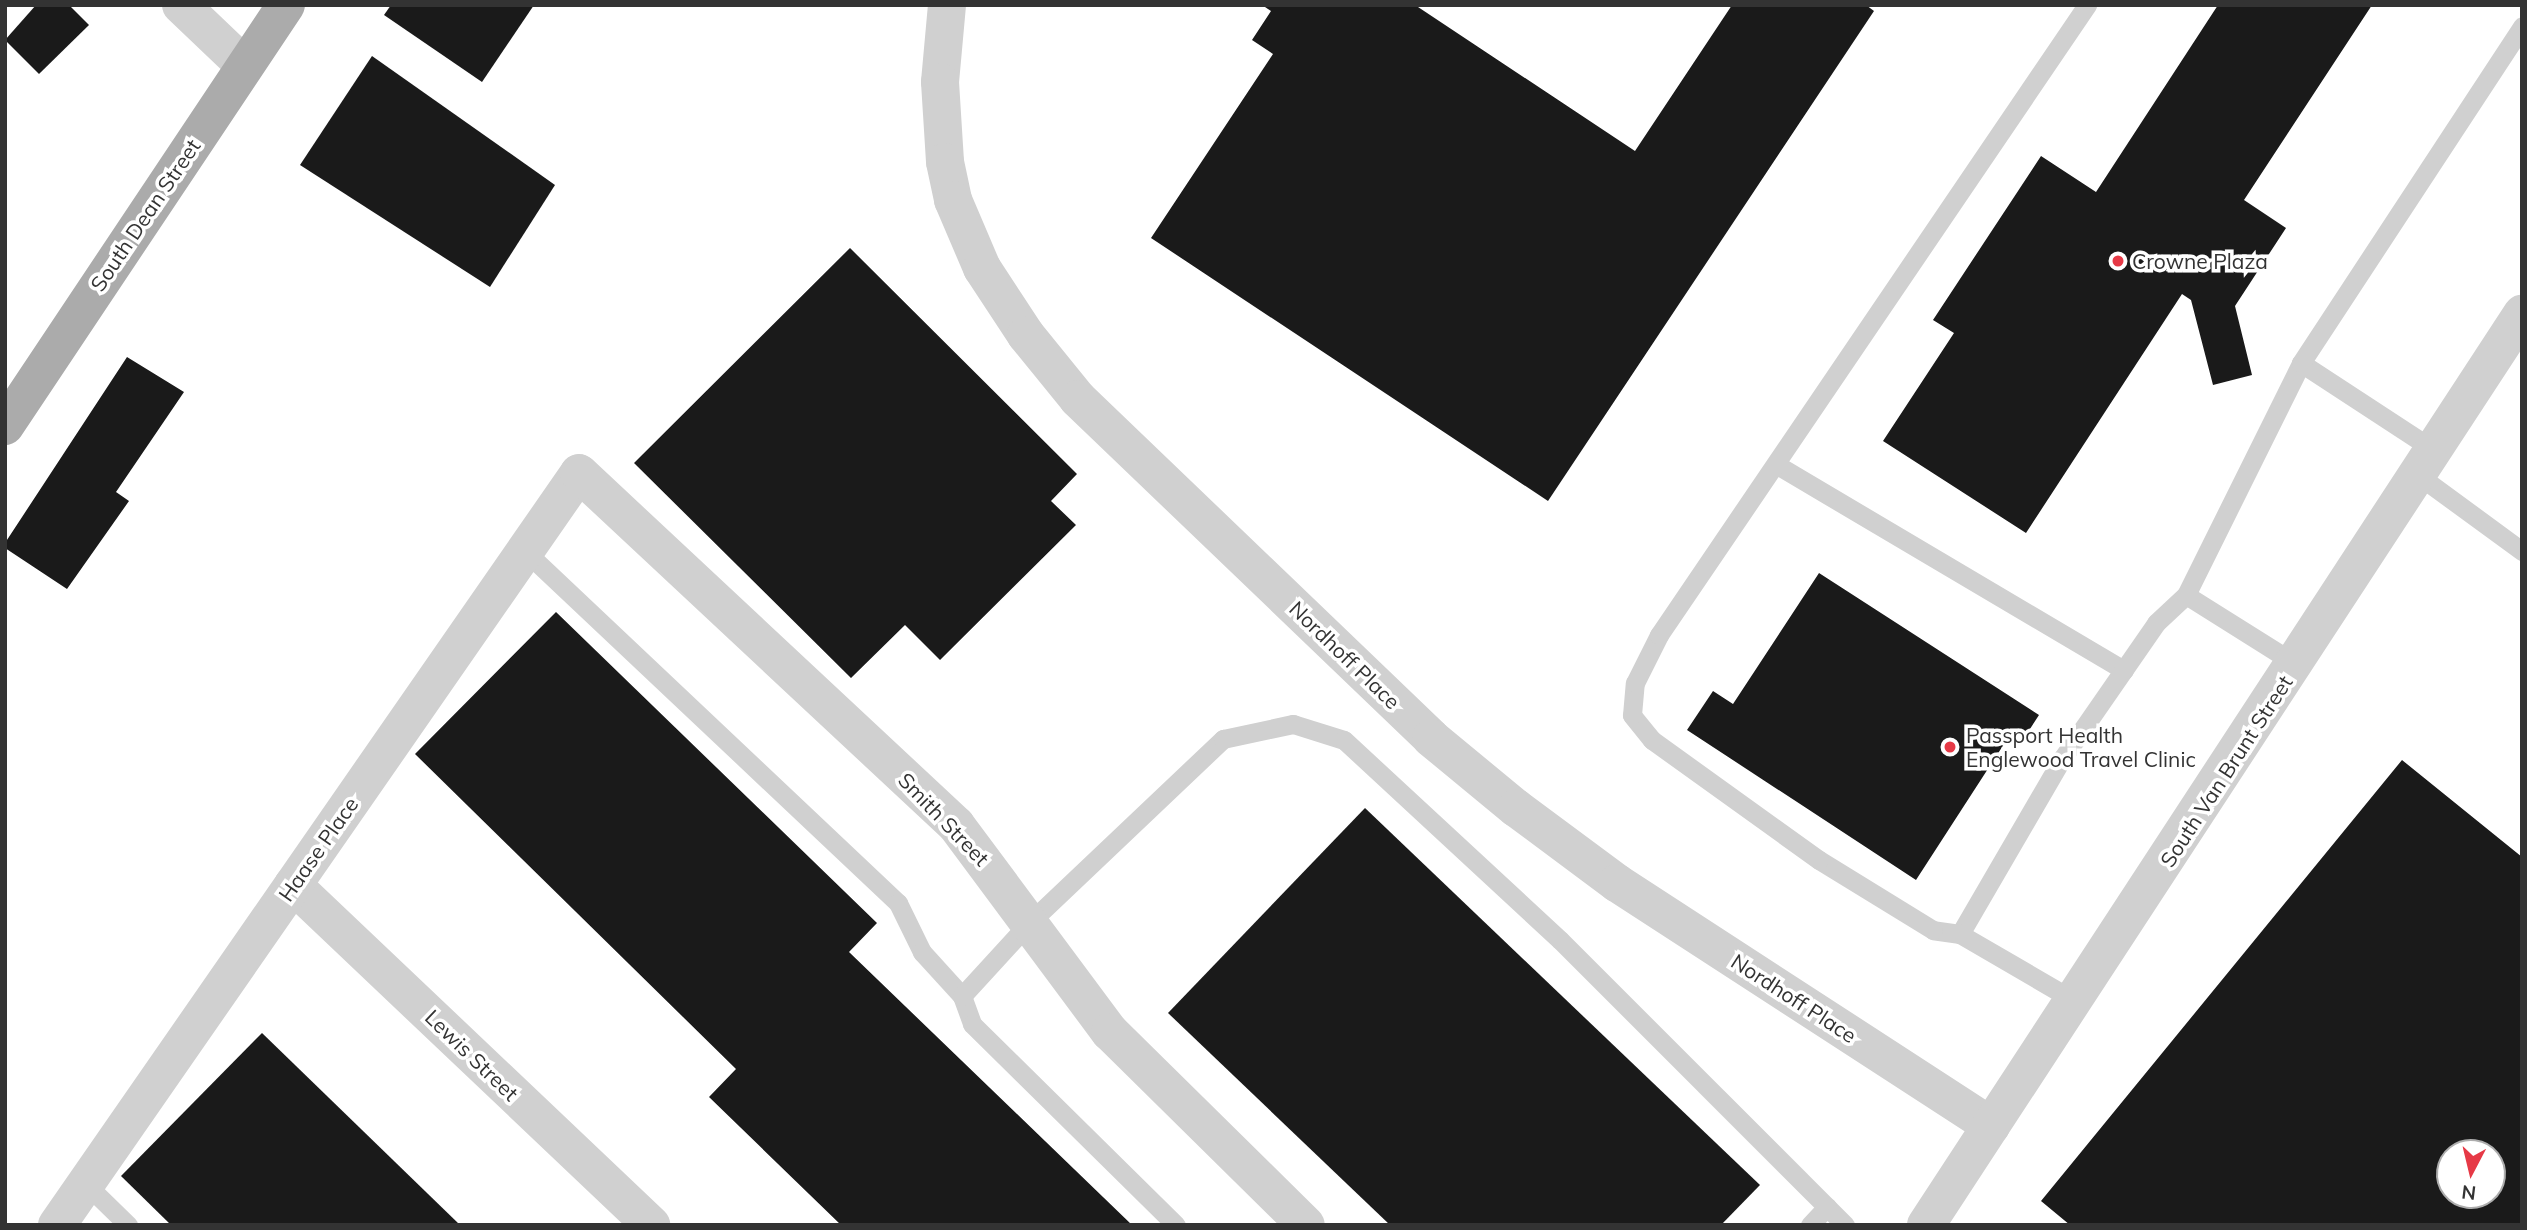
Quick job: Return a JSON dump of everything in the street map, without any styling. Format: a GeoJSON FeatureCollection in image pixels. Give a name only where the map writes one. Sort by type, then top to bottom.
{"type":"FeatureCollection","features":[{"type":"Feature","properties":{"kind":"main road","name":"South Dean Street"},"geometry":{"type":"LineString","coordinates":[[5,426],[286,5]]}},
{"type":"Feature","properties":{"kind":"street"},"geometry":{"type":"LineString","coordinates":[[181,5],[245,66]]}},
{"type":"Feature","properties":{"kind":"street","name":"Nordhoff Place"},"geometry":{"type":"LineString","coordinates":[[947,5],[940,82],[945,162],[953,200],[996,289],[1026,335],[1078,399],[1431,738],[1516,808],[1616,883],[1991,1126]]}},
{"type":"Feature","properties":{"kind":"street","name":"South Van Brunt Street"},"geometry":{"type":"LineString","coordinates":[[1926,1225],[2296,664],[2522,314]]}},
{"type":"Feature","properties":{"kind":"street","name":"Haase Place"},"geometry":{"type":"LineString","coordinates":[[57,1225],[579,473]]}},
{"type":"Feature","properties":{"kind":"street","name":"Smith Street"},"geometry":{"type":"LineString","coordinates":[[579,473],[956,825],[1006,887],[1028,924],[1084,1000],[1139,1064],[1306,1225]]}},
{"type":"Feature","properties":{"kind":"street","name":"Lewis Street"},"geometry":{"type":"LineString","coordinates":[[293,885],[651,1225]]}},
{"type":"Feature","properties":{"kind":"lane"},"geometry":{"type":"LineString","coordinates":[[2075,1001],[1960,934],[1933,930],[1819,860],[1652,740],[1632,715],[1635,683],[1659,635],[1777,465],[1901,274],[2087,5]]}},
{"type":"Feature","properties":{"kind":"lane"},"geometry":{"type":"LineString","coordinates":[[1960,934],[2062,759],[2157,623],[2186,595],[2301,363],[2522,26]]}},
{"type":"Feature","properties":{"kind":"lane"},"geometry":{"type":"LineString","coordinates":[[2301,363],[2426,462],[2522,551]]}},
{"type":"Feature","properties":{"kind":"lane"},"geometry":{"type":"LineString","coordinates":[[1777,465],[2124,670]]}},
{"type":"Feature","properties":{"kind":"lane"},"geometry":{"type":"LineString","coordinates":[[525,551],[898,903],[922,952],[962,996],[972,1024],[1176,1225]]}},
{"type":"Feature","properties":{"kind":"lane"},"geometry":{"type":"LineString","coordinates":[[2186,595],[2296,664]]}},
{"type":"Feature","properties":{"kind":"lane"},"geometry":{"type":"LineString","coordinates":[[962,996],[1028,924],[1223,739],[1293,724],[1344,740],[1560,940],[1845,1225]]}},
{"type":"Feature","properties":{"kind":"lane"},"geometry":{"type":"LineString","coordinates":[[86,1184],[128,1225]]}},
{"type":"Feature","properties":{"kind":"lane"},"geometry":{"type":"LineString","coordinates":[[1810,1225],[1827,1207]]}},
{"type":"Feature","properties":{"kind":"building"},"geometry":{"type":"Polygon","coordinates":[[[36,5],[69,5],[89,25],[39,74],[5,40],[36,5]]]}},
{"type":"Feature","properties":{"kind":"building"},"geometry":{"type":"Polygon","coordinates":[[[391,5],[534,5],[482,82],[384,15],[391,5]]]}},
{"type":"Feature","properties":{"kind":"building"},"geometry":{"type":"Polygon","coordinates":[[[1262,5],[1415,5],[1635,151],[1732,5],[1866,5],[1874,11],[1548,501],[1151,238],[1273,54],[1252,40],[1271,11],[1262,5]]]}},
{"type":"Feature","properties":{"kind":"building","name":"Crowne Plaza"},"geometry":{"type":"Polygon","coordinates":[[[2218,5],[2372,5],[2244,200],[2286,228],[2235,306],[2252,375],[2213,385],[2191,300],[2182,294],[2026,533],[1883,441],[1954,333],[1933,320],[2041,156],[2096,192],[2218,5]]]}},
{"type":"Feature","properties":{"kind":"building"},"geometry":{"type":"Polygon","coordinates":[[[372,56],[555,185],[490,287],[300,165],[372,56]]]}},
{"type":"Feature","properties":{"kind":"building"},"geometry":{"type":"Polygon","coordinates":[[[850,248],[1077,474],[1051,501],[1076,525],[940,660],[905,625],[851,678],[634,463],[850,248]]]}},
{"type":"Feature","properties":{"kind":"building"},"geometry":{"type":"Polygon","coordinates":[[[127,357],[184,392],[116,492],[129,501],[67,589],[5,548],[5,543],[127,357]]]}},
{"type":"Feature","properties":{"kind":"building"},"geometry":{"type":"Polygon","coordinates":[[[1819,573],[2039,715],[2017,749],[2006,741],[1916,880],[1687,730],[1713,691],[1733,704],[1819,573]]]}},
{"type":"Feature","properties":{"kind":"building"},"geometry":{"type":"Polygon","coordinates":[[[556,612],[877,923],[849,952],[1132,1225],[841,1225],[709,1097],[736,1069],[415,754],[556,612]]]}},
{"type":"Feature","properties":{"kind":"building"},"geometry":{"type":"Polygon","coordinates":[[[2402,760],[2522,857],[2522,1225],[2070,1225],[2041,1201],[2402,760]]]}},
{"type":"Feature","properties":{"kind":"building"},"geometry":{"type":"Polygon","coordinates":[[[1365,808],[1760,1185],[1721,1225],[1390,1225],[1168,1013],[1365,808]]]}},
{"type":"Feature","properties":{"kind":"building"},"geometry":{"type":"Polygon","coordinates":[[[262,1033],[460,1225],[171,1225],[121,1176],[262,1033]]]}},
{"type":"Feature","properties":{"kind":"place","name":"Crowne Plaza"},"geometry":{"type":"Point","coordinates":[2118,261]}},
{"type":"Feature","properties":{"kind":"place","name":"Passport Health Englewood Travel Clinic"},"geometry":{"type":"Point","coordinates":[1950,747]}}]}
